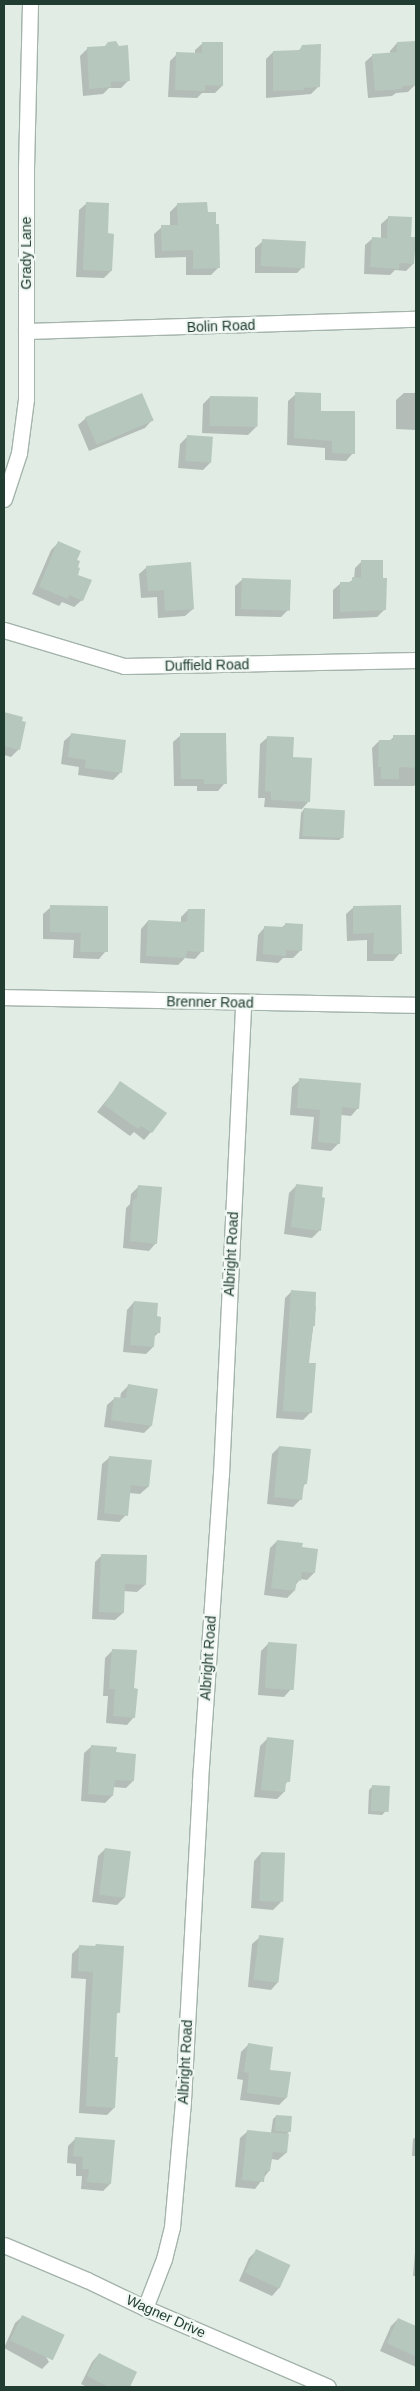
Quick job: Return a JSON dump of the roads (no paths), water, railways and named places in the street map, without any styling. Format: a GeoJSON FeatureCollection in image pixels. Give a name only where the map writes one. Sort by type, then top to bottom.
{"type":"FeatureCollection","features":[{"type":"Feature","properties":{"kind":"street","name":"Grady Lane"},"geometry":{"type":"LineString","coordinates":[[4,499],[19,453],[26,399],[30,4]]}},
{"type":"Feature","properties":{"kind":"street","name":"Bolin Road"},"geometry":{"type":"LineString","coordinates":[[26,331],[416,319]]}},
{"type":"Feature","properties":{"kind":"street","name":"Duffield Road"},"geometry":{"type":"LineString","coordinates":[[4,630],[124,666],[416,660]]}},
{"type":"Feature","properties":{"kind":"street","name":"Brenner Road"},"geometry":{"type":"LineString","coordinates":[[4,997],[416,1005]]}},
{"type":"Feature","properties":{"kind":"street","name":"Albright Road"},"geometry":{"type":"LineString","coordinates":[[145,2308],[164,2259],[172,2226],[184,2100],[200,1781],[221,1474],[243,1003]]}},
{"type":"Feature","properties":{"kind":"street","name":"Wagner Drive"},"geometry":{"type":"LineString","coordinates":[[4,2245],[328,2387]]}}]}
